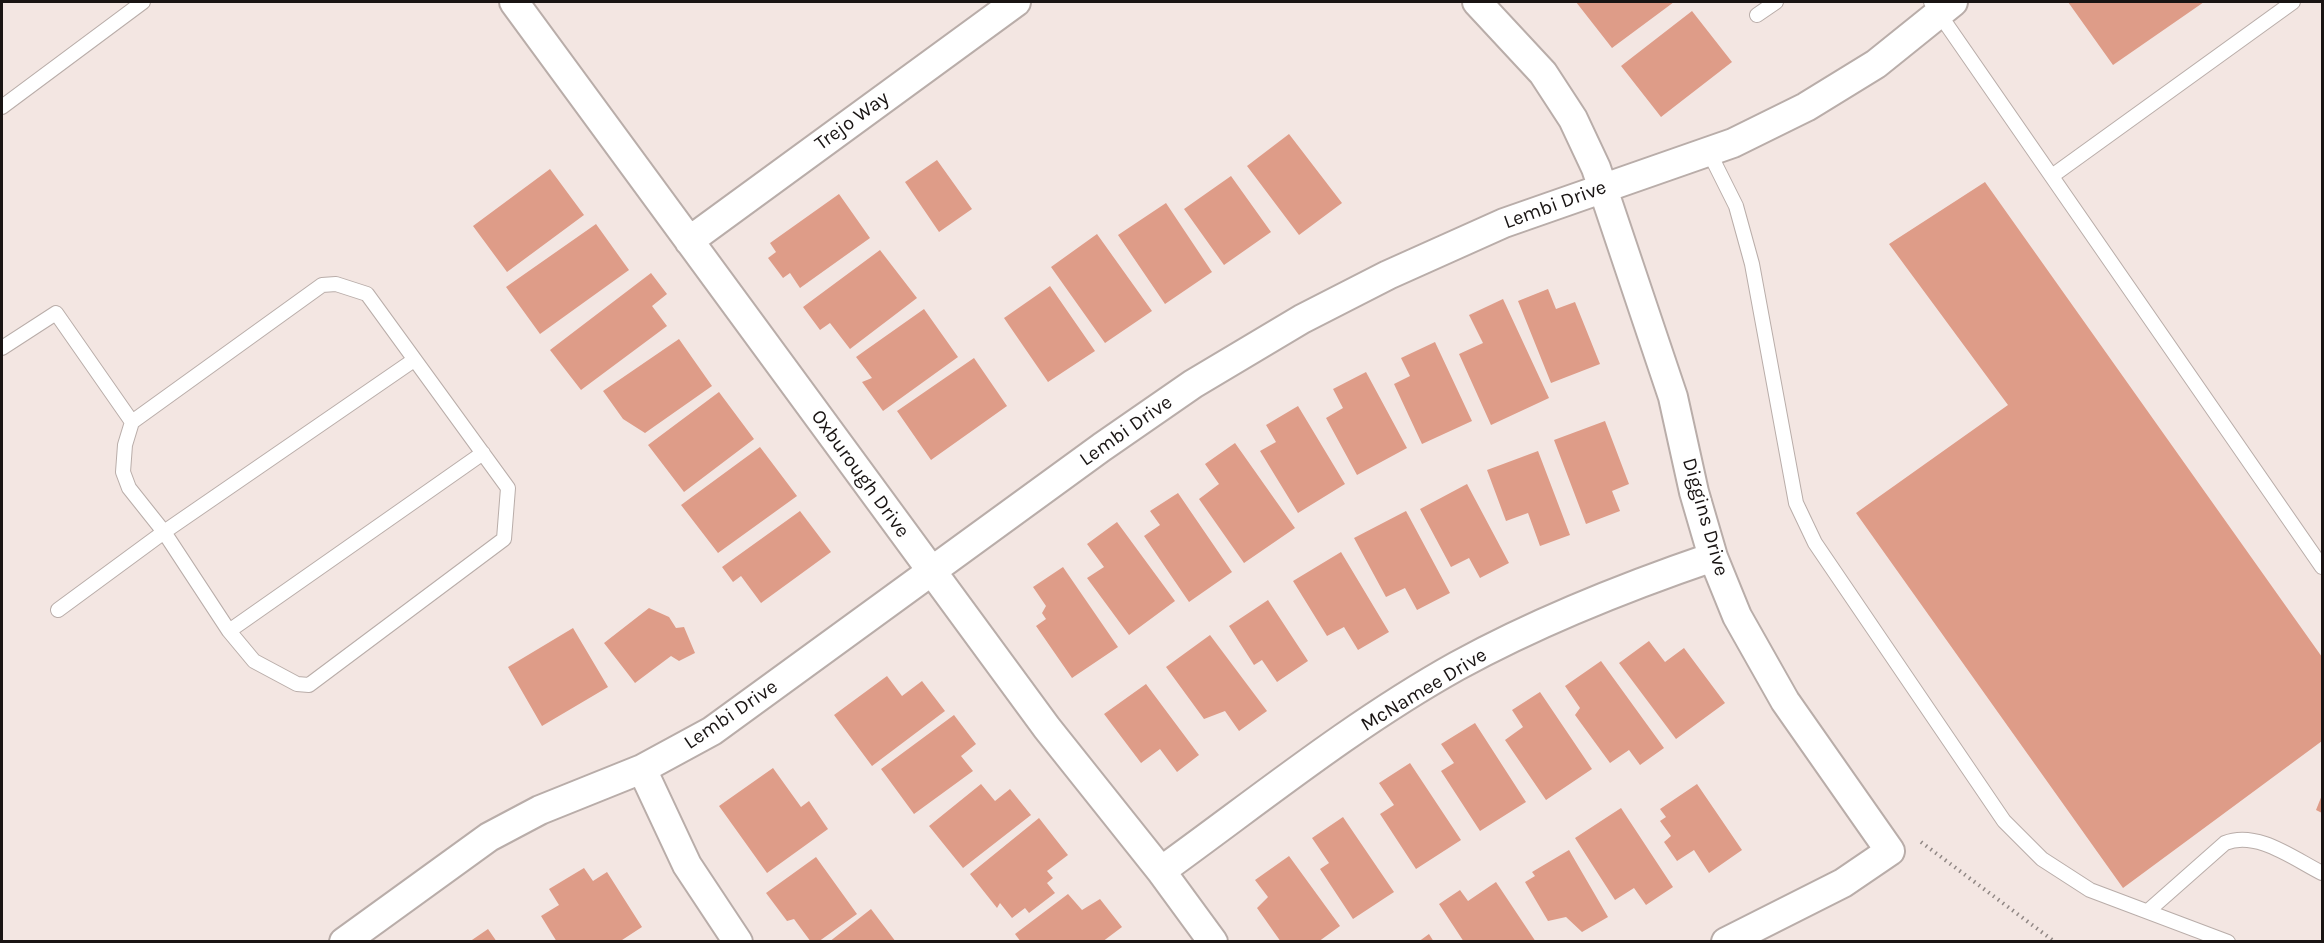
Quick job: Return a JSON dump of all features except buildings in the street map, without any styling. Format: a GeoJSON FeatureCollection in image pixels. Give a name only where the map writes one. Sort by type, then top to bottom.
{"type":"FeatureCollection","features":[{"type":"Feature","properties":{"kind":"street","name":"Oxburough Drive"},"geometry":{"type":"LineString","coordinates":[[514,2],[1047,728],[1161,871],[1213,942]]}},
{"type":"Feature","properties":{"kind":"street","name":"Trejo Way"},"geometry":{"type":"LineString","coordinates":[[689,241],[1016,2]]}},
{"type":"Feature","properties":{"kind":"street","name":"Diggins Drive"},"geometry":{"type":"LineString","coordinates":[[1477,2],[1543,73],[1573,119],[1603,187],[1673,397],[1694,492],[1713,557],[1737,616],[1767,673],[1890,851]]}},
{"type":"Feature","properties":{"kind":"street","name":"Lembi Drive"},"geometry":{"type":"LineString","coordinates":[[347,940],[489,837],[540,810],[642,769],[712,731],[1193,384],[1302,319],[1409,265],[1504,223],[1709,152],[1806,107],[1876,64],[1941,6]]}},
{"type":"Feature","properties":{"kind":"street","name":"McNamee Drive"},"geometry":{"type":"LineString","coordinates":[[1161,871],[1378,714],[1457,666],[1550,619],[1625,588],[1713,557]]}},
{"type":"Feature","properties":{"kind":"street"},"geometry":{"type":"LineString","coordinates":[[642,769],[687,866],[738,942]]}},
{"type":"Feature","properties":{"kind":"street"},"geometry":{"type":"LineString","coordinates":[[1726,942],[1843,883],[1890,851]]}},
{"type":"Feature","properties":{"kind":"lane"},"geometry":{"type":"LineString","coordinates":[[2,107],[142,2]]}},
{"type":"Feature","properties":{"kind":"lane"},"geometry":{"type":"LineString","coordinates":[[1757,15],[1776,2]]}},
{"type":"Feature","properties":{"kind":"lane"},"geometry":{"type":"LineString","coordinates":[[2052,176],[2294,2]]}},
{"type":"Feature","properties":{"kind":"lane"},"geometry":{"type":"LineString","coordinates":[[1941,6],[2052,176],[2322,567]]}},
{"type":"Feature","properties":{"kind":"lane"},"geometry":{"type":"LineString","coordinates":[[1709,152],[1736,206],[1752,264],[1796,504],[1815,543],[2004,820],[2042,859],[2090,890],[2228,942]]}},
{"type":"Feature","properties":{"kind":"lane"},"geometry":{"type":"LineString","coordinates":[[322,285],[347,285],[367,294],[508,488],[504,539],[309,685],[297,684],[254,662],[229,631],[164,532],[129,488],[123,472],[124,445],[132,422],[322,285]]}},
{"type":"Feature","properties":{"kind":"lane"},"geometry":{"type":"LineString","coordinates":[[2,348],[56,313],[132,422]]}},
{"type":"Feature","properties":{"kind":"lane"},"geometry":{"type":"LineString","coordinates":[[58,610],[164,532],[414,360]]}},
{"type":"Feature","properties":{"kind":"lane"},"geometry":{"type":"LineString","coordinates":[[229,631],[483,453]]}},
{"type":"Feature","properties":{"kind":"lane"},"geometry":{"type":"LineString","coordinates":[[2148,911],[2225,843],[2236,838],[2251,838],[2322,873]]}},
{"type":"Feature","properties":{"kind":"path"},"geometry":{"type":"LineString","coordinates":[[1890,851],[1916,839],[1927,844],[2055,942]]}}]}
